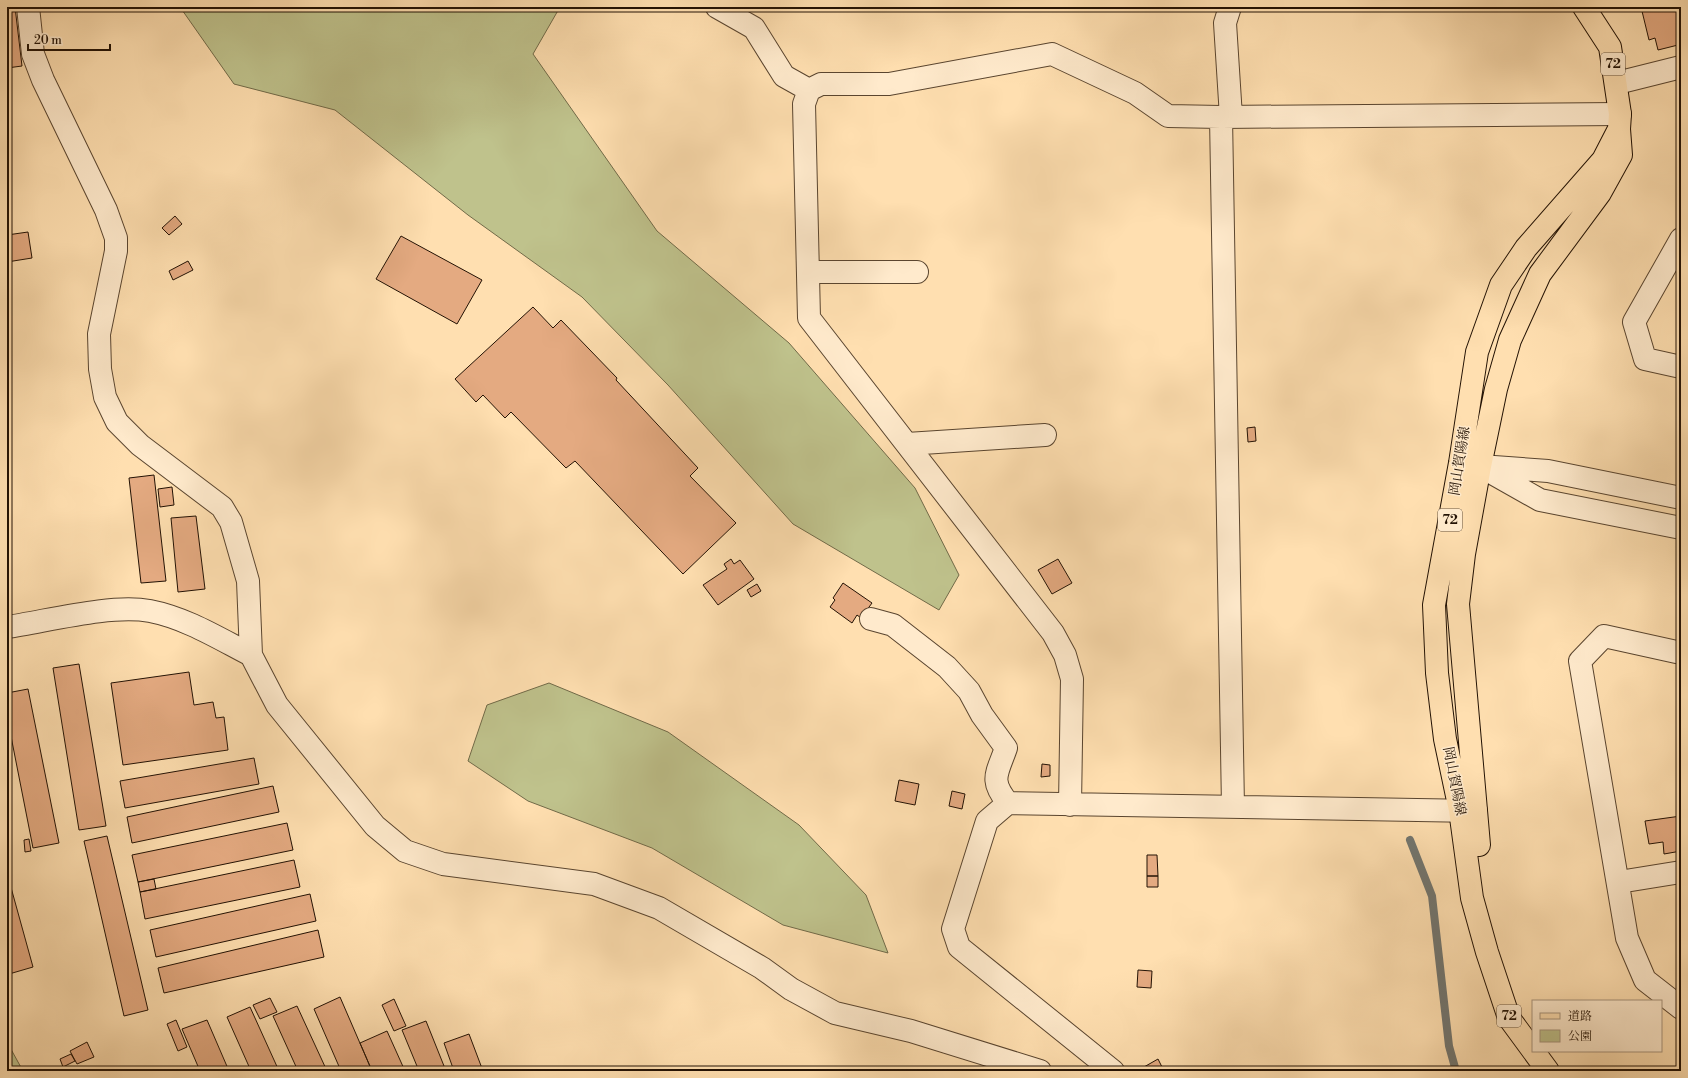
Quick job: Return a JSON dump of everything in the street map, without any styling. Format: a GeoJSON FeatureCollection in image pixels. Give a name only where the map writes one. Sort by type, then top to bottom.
{"type":"FeatureCollection","features":[{"type":"Feature","properties":{"kind":"main road","name":"岡山賀陽線"},"geometry":{"type":"LineString","coordinates":[[1470,465],[1496,389],[1510,340],[1540,274],[1600,193],[1621,155],[1617,83],[1610,47],[1584,7]]}},
{"type":"Feature","properties":{"kind":"main road","name":"岡山賀陽線"},"geometry":{"type":"LineString","coordinates":[[1532,1049],[1509,1018],[1487,952],[1468,810],[1458,604],[1464,554],[1477,352],[1501,285],[1526,248],[1603,160],[1619,121]]}},
{"type":"Feature","properties":{"kind":"main road","name":"岡山賀陽線"},"geometry":{"type":"LineString","coordinates":[[1534,1052],[1548,1071]]}},
{"type":"Feature","properties":{"kind":"street"},"geometry":{"type":"LineString","coordinates":[[28,7],[33,54],[43,80],[106,210],[116,238],[116,251],[99,334],[100,369],[105,397],[117,422],[140,445],[222,507],[231,522],[248,581],[251,655],[277,705],[375,826],[405,851],[442,864],[594,884],[659,908],[762,968],[791,989],[835,1013],[911,1031],[1040,1071]]}},
{"type":"Feature","properties":{"kind":"street"},"geometry":{"type":"LineString","coordinates":[[717,7],[754,28],[784,76],[809,90]]}},
{"type":"Feature","properties":{"kind":"street"},"geometry":{"type":"LineString","coordinates":[[1230,7],[1225,23],[1233,807]]}},
{"type":"Feature","properties":{"kind":"street"},"geometry":{"type":"LineString","coordinates":[[1070,805],[1072,680],[1065,655],[1053,633],[809,318],[804,104],[809,90],[821,84],[889,84],[1052,54],[1135,93],[1168,116],[1619,121]]}},
{"type":"Feature","properties":{"kind":"street"},"geometry":{"type":"LineString","coordinates":[[1617,83],[1681,67]]}},
{"type":"Feature","properties":{"kind":"street"},"geometry":{"type":"LineString","coordinates":[[1681,239],[1634,322],[1645,359],[1681,367]]}},
{"type":"Feature","properties":{"kind":"street"},"geometry":{"type":"LineString","coordinates":[[808,272],[917,272]]}},
{"type":"Feature","properties":{"kind":"street"},"geometry":{"type":"LineString","coordinates":[[907,444],[1045,436]]}},
{"type":"Feature","properties":{"kind":"street"},"geometry":{"type":"LineString","coordinates":[[1470,465],[1548,471],[1681,498]]}},
{"type":"Feature","properties":{"kind":"street"},"geometry":{"type":"LineString","coordinates":[[1470,465],[1540,500],[1681,528]]}},
{"type":"Feature","properties":{"kind":"street"},"geometry":{"type":"LineString","coordinates":[[7,627],[117,609],[149,611],[182,620],[251,655]]}},
{"type":"Feature","properties":{"kind":"street"},"geometry":{"type":"LineString","coordinates":[[871,619],[893,625],[947,667],[969,691],[982,715],[1006,748],[996,776],[998,790],[1008,804]]}},
{"type":"Feature","properties":{"kind":"street"},"geometry":{"type":"LineString","coordinates":[[1681,653],[1604,636],[1580,661],[1627,938],[1644,980],[1681,1008]]}},
{"type":"Feature","properties":{"kind":"street"},"geometry":{"type":"LineString","coordinates":[[1113,1071],[959,947],[953,929],[987,821],[1008,804],[1468,810]]}},
{"type":"Feature","properties":{"kind":"street"},"geometry":{"type":"LineString","coordinates":[[1618,882],[1681,872]]}},
{"type":"Feature","properties":{"kind":"green space"},"geometry":{"type":"Polygon","coordinates":[[[180,7],[560,7],[533,54],[657,231],[789,343],[915,488],[959,575],[939,610],[793,524],[668,385],[582,297],[468,215],[335,110],[234,84],[180,7]]]}},
{"type":"Feature","properties":{"kind":"green space"},"geometry":{"type":"Polygon","coordinates":[[[549,683],[668,732],[799,825],[866,895],[888,953],[783,925],[652,848],[528,801],[468,761],[487,705],[549,683]]]}},
{"type":"Feature","properties":{"kind":"green space"},"geometry":{"type":"Polygon","coordinates":[[[7,1042],[23,1071],[7,1071],[7,1042]]]}},
{"type":"Feature","properties":{"kind":"building"},"geometry":{"type":"Polygon","coordinates":[[[7,7],[15,7],[22,66],[7,68],[7,7]]]}},
{"type":"Feature","properties":{"kind":"building"},"geometry":{"type":"Polygon","coordinates":[[[1641,7],[1681,7],[1681,40],[1677,41],[1678,45],[1658,50],[1655,38],[1649,40],[1641,7]]]}},
{"type":"Feature","properties":{"kind":"building"},"geometry":{"type":"Polygon","coordinates":[[[175,216],[182,224],[169,235],[162,228],[175,216]]]}},
{"type":"Feature","properties":{"kind":"building"},"geometry":{"type":"Polygon","coordinates":[[[28,232],[32,258],[7,262],[7,235],[28,232]]]}},
{"type":"Feature","properties":{"kind":"building"},"geometry":{"type":"Polygon","coordinates":[[[401,236],[482,280],[457,324],[376,279],[401,236]]]}},
{"type":"Feature","properties":{"kind":"building"},"geometry":{"type":"Polygon","coordinates":[[[188,261],[193,270],[173,280],[169,271],[188,261]]]}},
{"type":"Feature","properties":{"kind":"building"},"geometry":{"type":"Polygon","coordinates":[[[533,307],[553,328],[561,320],[617,378],[616,380],[698,468],[690,476],[736,523],[683,574],[575,461],[566,468],[511,412],[505,418],[483,395],[476,402],[455,379],[533,307]]]}},
{"type":"Feature","properties":{"kind":"building"},"geometry":{"type":"Polygon","coordinates":[[[1255,427],[1256,441],[1248,442],[1247,428],[1255,427]]]}},
{"type":"Feature","properties":{"kind":"building"},"geometry":{"type":"Polygon","coordinates":[[[154,475],[166,581],[141,583],[129,478],[154,475]]]}},
{"type":"Feature","properties":{"kind":"building"},"geometry":{"type":"Polygon","coordinates":[[[172,487],[174,505],[160,507],[158,489],[172,487]]]}},
{"type":"Feature","properties":{"kind":"building"},"geometry":{"type":"Polygon","coordinates":[[[196,516],[205,589],[178,592],[171,518],[196,516]]]}},
{"type":"Feature","properties":{"kind":"building"},"geometry":{"type":"Polygon","coordinates":[[[731,559],[734,564],[740,560],[754,579],[718,605],[703,585],[727,569],[724,564],[731,559]]]}},
{"type":"Feature","properties":{"kind":"building"},"geometry":{"type":"Polygon","coordinates":[[[1058,559],[1072,583],[1052,594],[1038,570],[1058,559]]]}},
{"type":"Feature","properties":{"kind":"building"},"geometry":{"type":"Polygon","coordinates":[[[843,583],[872,603],[861,618],[857,615],[852,623],[830,607],[835,600],[833,598],[843,583]]]}},
{"type":"Feature","properties":{"kind":"building"},"geometry":{"type":"Polygon","coordinates":[[[757,584],[761,591],[751,597],[747,590],[757,584]]]}},
{"type":"Feature","properties":{"kind":"building"},"geometry":{"type":"Polygon","coordinates":[[[79,664],[106,826],[79,830],[53,668],[79,664]]]}},
{"type":"Feature","properties":{"kind":"building"},"geometry":{"type":"Polygon","coordinates":[[[189,672],[194,705],[213,702],[216,718],[224,717],[228,750],[123,765],[111,683],[189,672]]]}},
{"type":"Feature","properties":{"kind":"building"},"geometry":{"type":"Polygon","coordinates":[[[28,689],[59,843],[33,848],[7,716],[7,693],[28,689]]]}},
{"type":"Feature","properties":{"kind":"building"},"geometry":{"type":"Polygon","coordinates":[[[254,758],[259,784],[125,808],[120,781],[254,758]]]}},
{"type":"Feature","properties":{"kind":"building"},"geometry":{"type":"Polygon","coordinates":[[[1042,764],[1050,765],[1050,776],[1041,777],[1042,764]]]}},
{"type":"Feature","properties":{"kind":"building"},"geometry":{"type":"Polygon","coordinates":[[[899,780],[919,784],[915,805],[895,801],[899,780]]]}},
{"type":"Feature","properties":{"kind":"building"},"geometry":{"type":"Polygon","coordinates":[[[273,786],[279,812],[132,843],[127,817],[273,786]]]}},
{"type":"Feature","properties":{"kind":"building"},"geometry":{"type":"Polygon","coordinates":[[[952,791],[965,794],[962,809],[949,806],[952,791]]]}},
{"type":"Feature","properties":{"kind":"building"},"geometry":{"type":"Polygon","coordinates":[[[1681,816],[1681,851],[1664,854],[1663,842],[1649,844],[1645,821],[1681,816]]]}},
{"type":"Feature","properties":{"kind":"building"},"geometry":{"type":"Polygon","coordinates":[[[287,823],[293,850],[138,882],[132,855],[287,823]]]}},
{"type":"Feature","properties":{"kind":"building"},"geometry":{"type":"Polygon","coordinates":[[[107,836],[148,1010],[124,1016],[84,841],[107,836]]]}},
{"type":"Feature","properties":{"kind":"building"},"geometry":{"type":"Polygon","coordinates":[[[29,839],[31,851],[25,852],[24,840],[29,839]]]}},
{"type":"Feature","properties":{"kind":"building"},"geometry":{"type":"Polygon","coordinates":[[[1147,855],[1157,855],[1158,876],[1147,876],[1147,855]]]}},
{"type":"Feature","properties":{"kind":"building"},"geometry":{"type":"Polygon","coordinates":[[[294,860],[300,887],[145,919],[140,892],[294,860]]]}},
{"type":"Feature","properties":{"kind":"building"},"geometry":{"type":"Polygon","coordinates":[[[7,873],[33,967],[9,974],[7,968],[7,873]]]}},
{"type":"Feature","properties":{"kind":"building"},"geometry":{"type":"Polygon","coordinates":[[[1147,876],[1158,876],[1158,887],[1147,887],[1147,876]]]}},
{"type":"Feature","properties":{"kind":"building"},"geometry":{"type":"Polygon","coordinates":[[[154,879],[156,889],[140,892],[138,882],[154,879]]]}},
{"type":"Feature","properties":{"kind":"building"},"geometry":{"type":"Polygon","coordinates":[[[310,894],[316,921],[156,957],[150,930],[310,894]]]}},
{"type":"Feature","properties":{"kind":"building"},"geometry":{"type":"Polygon","coordinates":[[[318,930],[324,957],[164,993],[158,968],[318,930]]]}},
{"type":"Feature","properties":{"kind":"building"},"geometry":{"type":"Polygon","coordinates":[[[1138,970],[1152,971],[1151,988],[1137,987],[1138,970]]]}},
{"type":"Feature","properties":{"kind":"building"},"geometry":{"type":"Polygon","coordinates":[[[340,997],[372,1071],[341,1071],[314,1009],[340,997]]]}},
{"type":"Feature","properties":{"kind":"building"},"geometry":{"type":"Polygon","coordinates":[[[270,998],[277,1012],[260,1019],[253,1005],[270,998]]]}},
{"type":"Feature","properties":{"kind":"building"},"geometry":{"type":"Polygon","coordinates":[[[394,999],[406,1026],[394,1031],[382,1005],[394,999]]]}},
{"type":"Feature","properties":{"kind":"building"},"geometry":{"type":"Polygon","coordinates":[[[297,1006],[327,1071],[298,1071],[273,1016],[297,1006]]]}},
{"type":"Feature","properties":{"kind":"building"},"geometry":{"type":"Polygon","coordinates":[[[250,1007],[279,1071],[251,1071],[227,1017],[250,1007]]]}},
{"type":"Feature","properties":{"kind":"building"},"geometry":{"type":"Polygon","coordinates":[[[176,1020],[187,1047],[178,1051],[167,1024],[176,1020]]]}},
{"type":"Feature","properties":{"kind":"building"},"geometry":{"type":"Polygon","coordinates":[[[207,1020],[229,1071],[200,1071],[182,1029],[207,1020]]]}},
{"type":"Feature","properties":{"kind":"building"},"geometry":{"type":"Polygon","coordinates":[[[426,1021],[446,1071],[419,1071],[402,1030],[426,1021]]]}},
{"type":"Feature","properties":{"kind":"building"},"geometry":{"type":"Polygon","coordinates":[[[387,1031],[405,1071],[372,1071],[360,1043],[387,1031]]]}},
{"type":"Feature","properties":{"kind":"building"},"geometry":{"type":"Polygon","coordinates":[[[469,1034],[483,1071],[454,1071],[444,1043],[469,1034]]]}},
{"type":"Feature","properties":{"kind":"building"},"geometry":{"type":"Polygon","coordinates":[[[87,1042],[94,1057],[77,1064],[70,1051],[87,1042]]]}},
{"type":"Feature","properties":{"kind":"building"},"geometry":{"type":"Polygon","coordinates":[[[71,1054],[75,1061],[63,1067],[60,1059],[71,1054]]]}},
{"type":"Feature","properties":{"kind":"building"},"geometry":{"type":"Polygon","coordinates":[[[1158,1059],[1164,1071],[1146,1071],[1144,1067],[1158,1059]]]}},
{"type":"Feature","properties":{"kind":"waterway"},"geometry":{"type":"LineString","coordinates":[[1410,840],[1432,896],[1449,1046],[1456,1071]]}}]}
